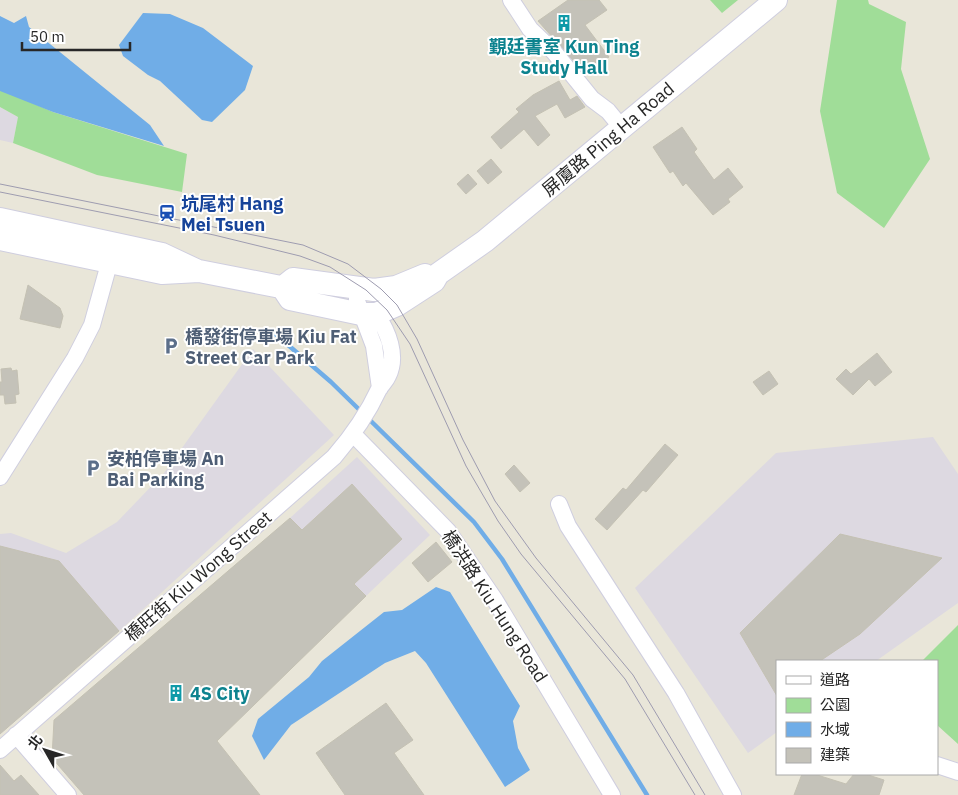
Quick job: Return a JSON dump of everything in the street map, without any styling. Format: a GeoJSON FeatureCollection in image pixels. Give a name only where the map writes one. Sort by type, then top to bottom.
{"type":"FeatureCollection","features":[{"type":"Feature","properties":{"kind":"street"},"geometry":{"type":"LineString","coordinates":[[511,0],[530,29],[554,52],[592,99],[608,111],[622,128]]}},
{"type":"Feature","properties":{"kind":"street","name":"屏廈路 Ping Ha Road"},"geometry":{"type":"LineString","coordinates":[[0,239],[112,252],[162,254],[199,271],[282,287],[293,279],[363,304],[397,305],[434,281],[438,274],[485,241],[776,0]]}},
{"type":"Feature","properties":{"kind":"street","name":"屏廈路 Ping Ha Road"},"geometry":{"type":"LineString","coordinates":[[0,219],[112,252]]}},
{"type":"Feature","properties":{"kind":"street"},"geometry":{"type":"LineString","coordinates":[[0,477],[92,325],[112,252]]}},
{"type":"Feature","properties":{"kind":"street","name":"屏廈路 Ping Ha Road"},"geometry":{"type":"LineString","coordinates":[[363,304],[388,288],[429,274],[438,274]]}},
{"type":"Feature","properties":{"kind":"street","name":"橋旺街 Kiu Wong Street"},"geometry":{"type":"LineString","coordinates":[[0,750],[334,457],[355,432],[371,408],[380,388],[388,378],[392,358],[386,331],[363,304]]}},
{"type":"Feature","properties":{"kind":"street","name":"橋洪路 Kiu Hung Road"},"geometry":{"type":"LineString","coordinates":[[355,432],[448,531],[495,600],[612,795]]}},
{"type":"Feature","properties":{"kind":"street"},"geometry":{"type":"LineString","coordinates":[[559,504],[568,526],[676,693],[733,795]]}},
{"type":"Feature","properties":{"kind":"street"},"geometry":{"type":"LineString","coordinates":[[16,735],[68,795]]}},
{"type":"Feature","properties":{"kind":"street"},"geometry":{"type":"LineString","coordinates":[[938,765],[958,772]]}},
{"type":"Feature","properties":{"kind":"shaded area"},"geometry":{"type":"Polygon","coordinates":[[[0,107],[18,117],[13,143],[0,140],[0,107]]]}},
{"type":"Feature","properties":{"kind":"shaded area"},"geometry":{"type":"Polygon","coordinates":[[[253,349],[334,435],[127,624],[0,734],[0,534],[11,533],[66,553],[117,522],[164,473],[253,349]]]}},
{"type":"Feature","properties":{"kind":"shaded area"},"geometry":{"type":"Polygon","coordinates":[[[933,437],[958,474],[958,603],[877,660],[776,660],[776,733],[748,753],[635,588],[776,453],[933,437]]]}},
{"type":"Feature","properties":{"kind":"shaded area"},"geometry":{"type":"Polygon","coordinates":[[[357,457],[430,535],[366,596],[290,518],[357,457]]]}},
{"type":"Feature","properties":{"kind":"green space"},"geometry":{"type":"Polygon","coordinates":[[[710,0],[738,0],[722,13],[710,0]]]}},
{"type":"Feature","properties":{"kind":"green space"},"geometry":{"type":"Polygon","coordinates":[[[837,0],[868,0],[869,4],[906,22],[901,69],[930,159],[884,228],[837,193],[820,111],[837,0]]]}},
{"type":"Feature","properties":{"kind":"green space"},"geometry":{"type":"Polygon","coordinates":[[[0,89],[53,112],[187,154],[182,192],[97,175],[13,143],[18,117],[0,107],[0,89]]]}},
{"type":"Feature","properties":{"kind":"green space"},"geometry":{"type":"Polygon","coordinates":[[[958,625],[958,744],[938,726],[938,660],[923,660],[958,625]]]}},
{"type":"Feature","properties":{"kind":"water"},"geometry":{"type":"Polygon","coordinates":[[[143,13],[170,14],[203,28],[253,66],[245,90],[212,122],[202,120],[160,81],[148,75],[123,56],[119,45],[143,13]]]}},
{"type":"Feature","properties":{"kind":"water"},"geometry":{"type":"Polygon","coordinates":[[[0,16],[14,23],[26,16],[29,27],[150,125],[164,146],[53,112],[0,91],[0,16]]]}},
{"type":"Feature","properties":{"kind":"water"},"geometry":{"type":"Polygon","coordinates":[[[436,587],[450,592],[520,706],[513,721],[518,748],[530,770],[505,787],[426,663],[415,651],[385,663],[291,725],[264,760],[252,736],[258,719],[309,677],[322,661],[384,612],[402,610],[436,587]]]}},
{"type":"Feature","properties":{"kind":"building"},"geometry":{"type":"Polygon","coordinates":[[[568,0],[599,0],[607,10],[585,25],[609,57],[585,74],[538,21],[568,0]]]}},
{"type":"Feature","properties":{"kind":"building"},"geometry":{"type":"Polygon","coordinates":[[[559,81],[570,100],[577,96],[585,107],[565,118],[557,104],[535,116],[550,135],[538,146],[524,129],[501,149],[491,137],[519,112],[516,109],[533,95],[559,81]]]}},
{"type":"Feature","properties":{"kind":"building"},"geometry":{"type":"Polygon","coordinates":[[[682,127],[697,149],[694,152],[714,180],[728,168],[743,187],[728,199],[730,202],[713,215],[686,183],[683,186],[673,171],[670,173],[653,147],[682,127]]]}},
{"type":"Feature","properties":{"kind":"building"},"geometry":{"type":"Polygon","coordinates":[[[491,159],[502,172],[488,184],[477,171],[491,159]]]}},
{"type":"Feature","properties":{"kind":"building"},"geometry":{"type":"Polygon","coordinates":[[[468,174],[477,184],[466,194],[457,184],[468,174]]]}},
{"type":"Feature","properties":{"kind":"building"},"geometry":{"type":"Polygon","coordinates":[[[28,285],[60,308],[63,316],[60,328],[20,319],[28,285]]]}},
{"type":"Feature","properties":{"kind":"building"},"geometry":{"type":"Polygon","coordinates":[[[877,353],[892,372],[875,386],[869,379],[853,395],[836,379],[846,369],[851,374],[877,353]]]}},
{"type":"Feature","properties":{"kind":"building"},"geometry":{"type":"Polygon","coordinates":[[[11,368],[12,371],[17,370],[19,394],[15,395],[16,403],[5,404],[4,395],[0,395],[1,369],[11,368]]]}},
{"type":"Feature","properties":{"kind":"building"},"geometry":{"type":"Polygon","coordinates":[[[769,371],[778,384],[763,395],[753,382],[769,371]]]}},
{"type":"Feature","properties":{"kind":"building"},"geometry":{"type":"Polygon","coordinates":[[[665,444],[678,455],[646,492],[643,490],[607,530],[595,519],[623,488],[626,490],[665,444]]]}},
{"type":"Feature","properties":{"kind":"building"},"geometry":{"type":"Polygon","coordinates":[[[514,465],[530,483],[520,492],[505,474],[514,465]]]}},
{"type":"Feature","properties":{"kind":"building","name":"4S City"},"geometry":{"type":"Polygon","coordinates":[[[352,484],[402,539],[354,584],[366,596],[217,741],[260,795],[84,795],[52,758],[54,720],[290,518],[302,530],[352,484]]]}},
{"type":"Feature","properties":{"kind":"building"},"geometry":{"type":"Polygon","coordinates":[[[840,534],[942,558],[860,634],[821,660],[776,660],[776,694],[740,633],[840,534]]]}},
{"type":"Feature","properties":{"kind":"building"},"geometry":{"type":"Polygon","coordinates":[[[436,542],[452,562],[428,582],[412,563],[436,542]]]}},
{"type":"Feature","properties":{"kind":"building"},"geometry":{"type":"Polygon","coordinates":[[[0,546],[59,561],[119,631],[0,734],[0,546]]]}},
{"type":"Feature","properties":{"kind":"building"},"geometry":{"type":"Polygon","coordinates":[[[386,703],[413,740],[394,753],[424,795],[345,795],[316,753],[386,703]]]}},
{"type":"Feature","properties":{"kind":"building"},"geometry":{"type":"Polygon","coordinates":[[[0,765],[14,781],[21,775],[39,795],[0,795],[0,765]]]}},
{"type":"Feature","properties":{"kind":"building"},"geometry":{"type":"Polygon","coordinates":[[[802,775],[817,775],[846,784],[853,775],[868,775],[884,780],[879,795],[794,795],[802,775]]]}},
{"type":"Feature","properties":{"kind":"waterway"},"geometry":{"type":"LineString","coordinates":[[273,332],[331,382],[474,522],[502,559],[647,795]]}},
{"type":"Feature","properties":{"kind":"tram line"},"geometry":{"type":"LineString","coordinates":[[0,184],[303,245],[348,264],[381,289],[397,305],[417,339],[463,440],[495,501],[536,558],[633,675],[705,795]]}},
{"type":"Feature","properties":{"kind":"tram line"},"geometry":{"type":"LineString","coordinates":[[0,192],[214,235],[300,256],[330,267],[366,290],[387,310],[410,344],[466,466],[498,521],[521,554],[625,679],[695,795]]}},
{"type":"Feature","properties":{"kind":"place","name":"覲廷書室 Kun Ting Study Hall"},"geometry":{"type":"Point","coordinates":[564,23]}},
{"type":"Feature","properties":{"kind":"place","name":"坑尾村 Hang Mei Tsuen"},"geometry":{"type":"Point","coordinates":[167,213]}},
{"type":"Feature","properties":{"kind":"place","name":"橋發街停車場 Kiu Fat Street Car Park"},"geometry":{"type":"Point","coordinates":[171,346]}},
{"type":"Feature","properties":{"kind":"place","name":"安柏停車場 An Bai Parking"},"geometry":{"type":"Point","coordinates":[93,468]}},
{"type":"Feature","properties":{"kind":"place","name":"4S City"},"geometry":{"type":"Point","coordinates":[176,693]}}]}
